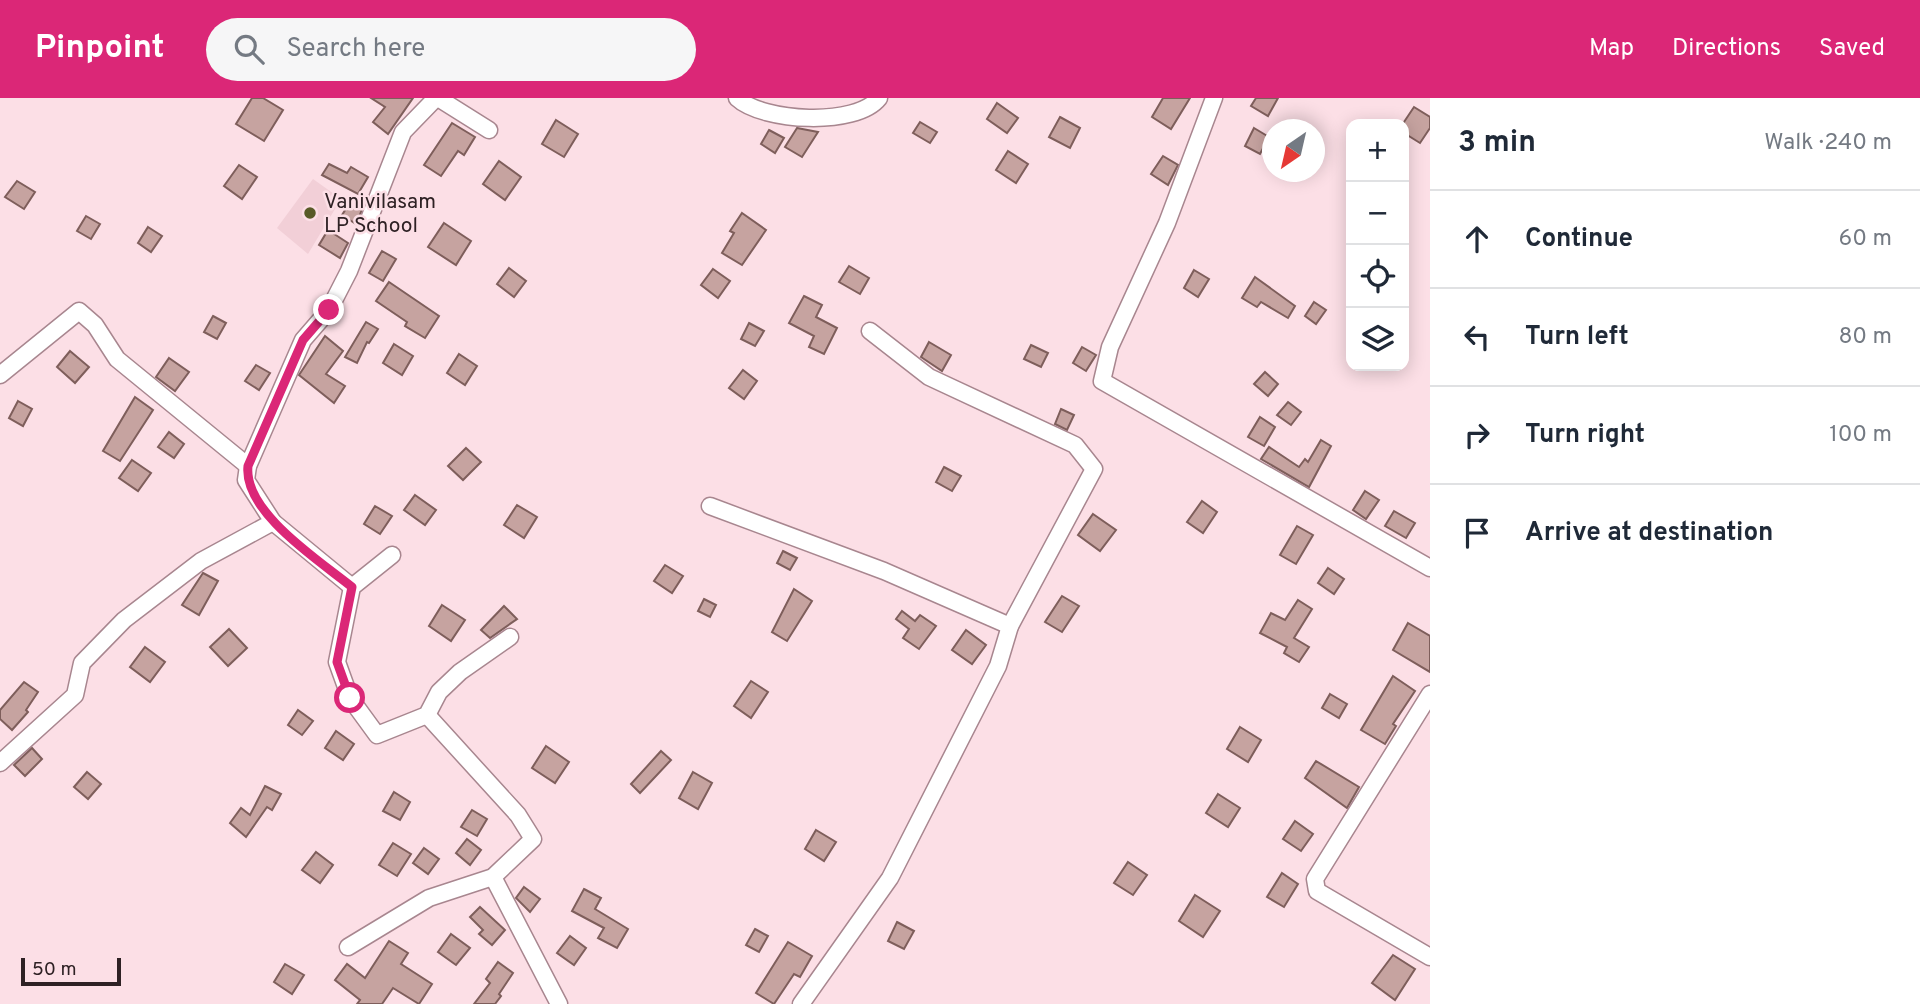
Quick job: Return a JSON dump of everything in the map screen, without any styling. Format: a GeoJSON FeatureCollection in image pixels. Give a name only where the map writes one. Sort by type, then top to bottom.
{"type":"FeatureCollection","features":[{"type":"Feature","properties":{"kind":"street"},"geometry":{"type":"LineString","coordinates":[[352,587],[273,523],[246,480],[248,466],[303,340],[329,310],[349,271],[403,132],[437,98],[489,130]]}},
{"type":"Feature","properties":{"kind":"street"},"geometry":{"type":"LineString","coordinates":[[737,98],[760,111],[824,117],[852,116],[871,108],[879,98]]}},
{"type":"Feature","properties":{"kind":"street"},"geometry":{"type":"LineString","coordinates":[[1214,98],[1167,223],[1110,347],[1102,381],[1430,568]]}},
{"type":"Feature","properties":{"kind":"street"},"geometry":{"type":"LineString","coordinates":[[0,375],[79,311],[95,325],[117,359],[248,466]]}},
{"type":"Feature","properties":{"kind":"street"},"geometry":{"type":"LineString","coordinates":[[801,1004],[890,878],[998,666],[1010,626],[1094,469],[1075,445],[929,377],[870,331]]}},
{"type":"Feature","properties":{"kind":"street"},"geometry":{"type":"LineString","coordinates":[[710,506],[884,571],[1010,626]]}},
{"type":"Feature","properties":{"kind":"street"},"geometry":{"type":"LineString","coordinates":[[0,763],[75,695],[82,663],[124,620],[201,561],[273,523]]}},
{"type":"Feature","properties":{"kind":"street"},"geometry":{"type":"LineString","coordinates":[[392,555],[352,587],[337,662],[350,698],[377,735],[427,715],[439,692],[460,672],[510,637]]}},
{"type":"Feature","properties":{"kind":"street"},"geometry":{"type":"LineString","coordinates":[[1430,694],[1315,879],[1317,891],[1430,957]]}},
{"type":"Feature","properties":{"kind":"street"},"geometry":{"type":"LineString","coordinates":[[348,947],[429,898],[493,877],[533,839],[518,815],[427,715]]}},
{"type":"Feature","properties":{"kind":"street"},"geometry":{"type":"LineString","coordinates":[[493,877],[559,1004]]}},
{"type":"Feature","properties":{"kind":"shaded area","name":"Vanivilasam LP School"},"geometry":{"type":"Polygon","coordinates":[[[313,179],[341,199],[308,254],[277,228],[313,179]]]}},
{"type":"Feature","properties":{"kind":"building"},"geometry":{"type":"Polygon","coordinates":[[[252,98],[263,98],[283,110],[264,141],[236,124],[252,98]]]}},
{"type":"Feature","properties":{"kind":"building"},"geometry":{"type":"Polygon","coordinates":[[[371,98],[413,98],[388,134],[373,122],[385,107],[371,98]]]}},
{"type":"Feature","properties":{"kind":"building"},"geometry":{"type":"Polygon","coordinates":[[[1163,98],[1190,98],[1171,129],[1152,117],[1163,98]]]}},
{"type":"Feature","properties":{"kind":"building"},"geometry":{"type":"Polygon","coordinates":[[[1256,98],[1278,98],[1268,116],[1251,106],[1256,98]]]}},
{"type":"Feature","properties":{"kind":"building"},"geometry":{"type":"Polygon","coordinates":[[[997,103],[1018,118],[1007,133],[987,119],[997,103]]]}},
{"type":"Feature","properties":{"kind":"building"},"geometry":{"type":"Polygon","coordinates":[[[1414,107],[1430,117],[1430,128],[1420,143],[1409,136],[1409,119],[1406,119],[1414,107]]]}},
{"type":"Feature","properties":{"kind":"building"},"geometry":{"type":"Polygon","coordinates":[[[1060,117],[1080,128],[1070,148],[1049,137],[1060,117]]]}},
{"type":"Feature","properties":{"kind":"building"},"geometry":{"type":"Polygon","coordinates":[[[556,120],[578,134],[564,157],[542,144],[556,120]]]}},
{"type":"Feature","properties":{"kind":"building"},"geometry":{"type":"Polygon","coordinates":[[[920,122],[937,132],[930,143],[913,133],[920,122]]]}},
{"type":"Feature","properties":{"kind":"building"},"geometry":{"type":"Polygon","coordinates":[[[452,123],[475,137],[464,155],[458,151],[441,176],[424,165],[452,123]]]}},
{"type":"Feature","properties":{"kind":"building"},"geometry":{"type":"Polygon","coordinates":[[[797,128],[818,132],[802,157],[785,147],[797,128]]]}},
{"type":"Feature","properties":{"kind":"building"},"geometry":{"type":"Polygon","coordinates":[[[1254,128],[1262,133],[1260,154],[1245,146],[1254,128]]]}},
{"type":"Feature","properties":{"kind":"building"},"geometry":{"type":"Polygon","coordinates":[[[769,130],[784,138],[775,153],[761,144],[769,130]]]}},
{"type":"Feature","properties":{"kind":"building"},"geometry":{"type":"Polygon","coordinates":[[[1008,151],[1028,164],[1016,183],[996,170],[1008,151]]]}},
{"type":"Feature","properties":{"kind":"building"},"geometry":{"type":"Polygon","coordinates":[[[1163,156],[1178,165],[1168,185],[1151,174],[1163,156]]]}},
{"type":"Feature","properties":{"kind":"building"},"geometry":{"type":"Polygon","coordinates":[[[499,161],[521,177],[505,200],[483,184],[499,161]]]}},
{"type":"Feature","properties":{"kind":"building"},"geometry":{"type":"Polygon","coordinates":[[[329,164],[347,173],[351,167],[368,177],[358,194],[322,175],[329,164]]]}},
{"type":"Feature","properties":{"kind":"building"},"geometry":{"type":"Polygon","coordinates":[[[239,165],[257,177],[242,199],[224,186],[239,165]]]}},
{"type":"Feature","properties":{"kind":"building"},"geometry":{"type":"Polygon","coordinates":[[[17,181],[35,192],[24,209],[5,197],[17,181]]]}},
{"type":"Feature","properties":{"kind":"building"},"geometry":{"type":"Polygon","coordinates":[[[353,198],[364,205],[356,224],[342,215],[353,198]]]}},
{"type":"Feature","properties":{"kind":"building"},"geometry":{"type":"Polygon","coordinates":[[[742,213],[766,230],[742,265],[722,253],[734,233],[730,231],[742,213]]]}},
{"type":"Feature","properties":{"kind":"building"},"geometry":{"type":"Polygon","coordinates":[[[86,216],[100,224],[91,239],[77,231],[86,216]]]}},
{"type":"Feature","properties":{"kind":"building"},"geometry":{"type":"Polygon","coordinates":[[[444,223],[471,241],[456,265],[428,247],[444,223]]]}},
{"type":"Feature","properties":{"kind":"building"},"geometry":{"type":"Polygon","coordinates":[[[148,227],[162,236],[151,252],[138,243],[148,227]]]}},
{"type":"Feature","properties":{"kind":"building"},"geometry":{"type":"Polygon","coordinates":[[[328,230],[348,243],[340,258],[319,245],[328,230]]]}},
{"type":"Feature","properties":{"kind":"building"},"geometry":{"type":"Polygon","coordinates":[[[382,251],[396,259],[383,281],[369,273],[382,251]]]}},
{"type":"Feature","properties":{"kind":"building"},"geometry":{"type":"Polygon","coordinates":[[[849,266],[869,278],[860,294],[839,282],[849,266]]]}},
{"type":"Feature","properties":{"kind":"building"},"geometry":{"type":"Polygon","coordinates":[[[509,268],[526,281],[514,297],[497,284],[509,268]]]}},
{"type":"Feature","properties":{"kind":"building"},"geometry":{"type":"Polygon","coordinates":[[[713,269],[730,281],[718,298],[701,285],[713,269]]]}},
{"type":"Feature","properties":{"kind":"building"},"geometry":{"type":"Polygon","coordinates":[[[1194,270],[1209,279],[1198,297],[1184,288],[1194,270]]]}},
{"type":"Feature","properties":{"kind":"building"},"geometry":{"type":"Polygon","coordinates":[[[1255,277],[1295,306],[1288,318],[1261,302],[1257,307],[1242,298],[1255,277]]]}},
{"type":"Feature","properties":{"kind":"building"},"geometry":{"type":"Polygon","coordinates":[[[389,282],[439,316],[425,338],[405,326],[407,322],[376,301],[389,282]]]}},
{"type":"Feature","properties":{"kind":"building"},"geometry":{"type":"Polygon","coordinates":[[[804,296],[822,305],[816,317],[837,328],[824,354],[809,347],[814,336],[789,323],[804,296]]]}},
{"type":"Feature","properties":{"kind":"building"},"geometry":{"type":"Polygon","coordinates":[[[1314,302],[1326,310],[1316,324],[1305,316],[1314,302]]]}},
{"type":"Feature","properties":{"kind":"building"},"geometry":{"type":"Polygon","coordinates":[[[213,316],[226,323],[217,339],[204,332],[213,316]]]}},
{"type":"Feature","properties":{"kind":"building"},"geometry":{"type":"Polygon","coordinates":[[[366,322],[378,329],[369,343],[367,342],[357,363],[345,357],[366,322]]]}},
{"type":"Feature","properties":{"kind":"building"},"geometry":{"type":"Polygon","coordinates":[[[749,323],[764,331],[755,346],[741,339],[749,323]]]}},
{"type":"Feature","properties":{"kind":"building"},"geometry":{"type":"Polygon","coordinates":[[[325,336],[343,351],[326,374],[345,386],[334,403],[299,375],[325,336]]]}},
{"type":"Feature","properties":{"kind":"building"},"geometry":{"type":"Polygon","coordinates":[[[929,342],[951,355],[942,371],[921,357],[929,342]]]}},
{"type":"Feature","properties":{"kind":"building"},"geometry":{"type":"Polygon","coordinates":[[[394,344],[413,356],[402,375],[383,363],[394,344]]]}},
{"type":"Feature","properties":{"kind":"building"},"geometry":{"type":"Polygon","coordinates":[[[1031,345],[1048,353],[1041,367],[1024,359],[1031,345]]]}},
{"type":"Feature","properties":{"kind":"building"},"geometry":{"type":"Polygon","coordinates":[[[1082,347],[1096,355],[1086,371],[1073,363],[1082,347]]]}},
{"type":"Feature","properties":{"kind":"building"},"geometry":{"type":"Polygon","coordinates":[[[70,351],[89,367],[75,383],[57,367],[70,351]]]}},
{"type":"Feature","properties":{"kind":"building"},"geometry":{"type":"Polygon","coordinates":[[[459,354],[477,366],[465,385],[447,373],[459,354]]]}},
{"type":"Feature","properties":{"kind":"building"},"geometry":{"type":"Polygon","coordinates":[[[169,358],[189,372],[175,391],[156,377],[169,358]]]}},
{"type":"Feature","properties":{"kind":"building"},"geometry":{"type":"Polygon","coordinates":[[[256,365],[270,373],[259,390],[245,381],[256,365]]]}},
{"type":"Feature","properties":{"kind":"building"},"geometry":{"type":"Polygon","coordinates":[[[743,370],[757,381],[744,399],[729,388],[743,370]]]}},
{"type":"Feature","properties":{"kind":"building"},"geometry":{"type":"Polygon","coordinates":[[[1265,372],[1278,384],[1268,396],[1254,384],[1265,372]]]}},
{"type":"Feature","properties":{"kind":"building"},"geometry":{"type":"Polygon","coordinates":[[[135,397],[153,410],[120,461],[103,451],[135,397]]]}},
{"type":"Feature","properties":{"kind":"building"},"geometry":{"type":"Polygon","coordinates":[[[18,401],[32,409],[23,426],[9,418],[18,401]]]}},
{"type":"Feature","properties":{"kind":"building"},"geometry":{"type":"Polygon","coordinates":[[[1288,402],[1301,412],[1291,425],[1277,415],[1288,402]]]}},
{"type":"Feature","properties":{"kind":"building"},"geometry":{"type":"Polygon","coordinates":[[[1061,409],[1074,415],[1067,430],[1055,424],[1061,409]]]}},
{"type":"Feature","properties":{"kind":"building"},"geometry":{"type":"Polygon","coordinates":[[[1260,417],[1275,427],[1264,446],[1248,437],[1260,417]]]}},
{"type":"Feature","properties":{"kind":"building"},"geometry":{"type":"Polygon","coordinates":[[[169,432],[184,444],[174,458],[158,447],[169,432]]]}},
{"type":"Feature","properties":{"kind":"building"},"geometry":{"type":"Polygon","coordinates":[[[1321,440],[1331,446],[1309,487],[1261,459],[1269,447],[1299,467],[1305,459],[1308,462],[1321,440]]]}},
{"type":"Feature","properties":{"kind":"building"},"geometry":{"type":"Polygon","coordinates":[[[466,448],[481,462],[463,480],[448,466],[466,448]]]}},
{"type":"Feature","properties":{"kind":"building"},"geometry":{"type":"Polygon","coordinates":[[[132,460],[151,473],[138,491],[119,478],[132,460]]]}},
{"type":"Feature","properties":{"kind":"building"},"geometry":{"type":"Polygon","coordinates":[[[944,467],[961,476],[952,491],[936,482],[944,467]]]}},
{"type":"Feature","properties":{"kind":"building"},"geometry":{"type":"Polygon","coordinates":[[[1365,491],[1379,500],[1366,519],[1353,510],[1365,491]]]}},
{"type":"Feature","properties":{"kind":"building"},"geometry":{"type":"Polygon","coordinates":[[[415,495],[436,510],[425,525],[404,510],[415,495]]]}},
{"type":"Feature","properties":{"kind":"building"},"geometry":{"type":"Polygon","coordinates":[[[1202,501],[1217,512],[1203,533],[1187,522],[1202,501]]]}},
{"type":"Feature","properties":{"kind":"building"},"geometry":{"type":"Polygon","coordinates":[[[517,505],[537,517],[524,538],[504,525],[517,505]]]}},
{"type":"Feature","properties":{"kind":"building"},"geometry":{"type":"Polygon","coordinates":[[[375,506],[392,516],[380,534],[364,524],[375,506]]]}},
{"type":"Feature","properties":{"kind":"building"},"geometry":{"type":"Polygon","coordinates":[[[1394,511],[1415,523],[1406,538],[1385,526],[1394,511]]]}},
{"type":"Feature","properties":{"kind":"building"},"geometry":{"type":"Polygon","coordinates":[[[1093,514],[1116,530],[1100,551],[1078,535],[1093,514]]]}},
{"type":"Feature","properties":{"kind":"building"},"geometry":{"type":"Polygon","coordinates":[[[1297,526],[1313,535],[1296,564],[1280,555],[1297,526]]]}},
{"type":"Feature","properties":{"kind":"building"},"geometry":{"type":"Polygon","coordinates":[[[783,551],[797,558],[790,570],[777,563],[783,551]]]}},
{"type":"Feature","properties":{"kind":"building"},"geometry":{"type":"Polygon","coordinates":[[[665,565],[683,576],[672,593],[654,581],[665,565]]]}},
{"type":"Feature","properties":{"kind":"building"},"geometry":{"type":"Polygon","coordinates":[[[1328,568],[1344,579],[1334,594],[1318,583],[1328,568]]]}},
{"type":"Feature","properties":{"kind":"building"},"geometry":{"type":"Polygon","coordinates":[[[203,573],[218,581],[199,615],[182,605],[203,573]]]}},
{"type":"Feature","properties":{"kind":"building"},"geometry":{"type":"Polygon","coordinates":[[[794,589],[812,601],[787,641],[772,632],[794,589]]]}},
{"type":"Feature","properties":{"kind":"building"},"geometry":{"type":"Polygon","coordinates":[[[1062,596],[1079,606],[1062,632],[1045,622],[1062,596]]]}},
{"type":"Feature","properties":{"kind":"building"},"geometry":{"type":"Polygon","coordinates":[[[704,599],[716,605],[710,617],[698,611],[704,599]]]}},
{"type":"Feature","properties":{"kind":"building"},"geometry":{"type":"Polygon","coordinates":[[[1298,600],[1312,609],[1294,638],[1309,647],[1299,662],[1284,653],[1287,647],[1260,633],[1271,613],[1285,620],[1298,600]]]}},
{"type":"Feature","properties":{"kind":"building"},"geometry":{"type":"Polygon","coordinates":[[[442,605],[465,620],[451,641],[429,626],[442,605]]]}},
{"type":"Feature","properties":{"kind":"building"},"geometry":{"type":"Polygon","coordinates":[[[504,606],[517,619],[490,638],[481,630],[504,606]]]}},
{"type":"Feature","properties":{"kind":"building"},"geometry":{"type":"Polygon","coordinates":[[[902,611],[915,621],[920,615],[936,626],[919,649],[903,638],[909,629],[896,619],[902,611]]]}},
{"type":"Feature","properties":{"kind":"building"},"geometry":{"type":"Polygon","coordinates":[[[1408,623],[1430,636],[1430,672],[1393,650],[1408,623]]]}},
{"type":"Feature","properties":{"kind":"building"},"geometry":{"type":"Polygon","coordinates":[[[229,629],[247,648],[228,666],[210,647],[229,629]]]}},
{"type":"Feature","properties":{"kind":"building"},"geometry":{"type":"Polygon","coordinates":[[[966,630],[986,645],[972,664],[952,650],[966,630]]]}},
{"type":"Feature","properties":{"kind":"building"},"geometry":{"type":"Polygon","coordinates":[[[145,647],[165,662],[150,682],[130,667],[145,647]]]}},
{"type":"Feature","properties":{"kind":"building"},"geometry":{"type":"Polygon","coordinates":[[[1393,676],[1415,691],[1393,724],[1396,726],[1385,744],[1361,730],[1393,676]]]}},
{"type":"Feature","properties":{"kind":"building"},"geometry":{"type":"Polygon","coordinates":[[[751,681],[768,692],[751,718],[734,706],[751,681]]]}},
{"type":"Feature","properties":{"kind":"building"},"geometry":{"type":"Polygon","coordinates":[[[24,682],[38,692],[26,710],[28,712],[12,730],[0,719],[0,710],[24,682]]]}},
{"type":"Feature","properties":{"kind":"building"},"geometry":{"type":"Polygon","coordinates":[[[1330,694],[1347,704],[1339,718],[1322,708],[1330,694]]]}},
{"type":"Feature","properties":{"kind":"building"},"geometry":{"type":"Polygon","coordinates":[[[298,710],[313,721],[302,735],[288,725],[298,710]]]}},
{"type":"Feature","properties":{"kind":"building"},"geometry":{"type":"Polygon","coordinates":[[[1240,727],[1261,740],[1248,762],[1227,749],[1240,727]]]}},
{"type":"Feature","properties":{"kind":"building"},"geometry":{"type":"Polygon","coordinates":[[[336,731],[354,744],[343,760],[325,748],[336,731]]]}},
{"type":"Feature","properties":{"kind":"building"},"geometry":{"type":"Polygon","coordinates":[[[546,746],[569,762],[555,783],[532,768],[546,746]]]}},
{"type":"Feature","properties":{"kind":"building"},"geometry":{"type":"Polygon","coordinates":[[[32,748],[42,759],[25,776],[14,765],[32,748]]]}},
{"type":"Feature","properties":{"kind":"building"},"geometry":{"type":"Polygon","coordinates":[[[661,751],[671,760],[640,793],[631,784],[661,751]]]}},
{"type":"Feature","properties":{"kind":"building"},"geometry":{"type":"Polygon","coordinates":[[[1316,761],[1359,787],[1347,808],[1305,778],[1316,761]]]}},
{"type":"Feature","properties":{"kind":"building"},"geometry":{"type":"Polygon","coordinates":[[[87,772],[101,784],[88,799],[74,787],[87,772]]]}},
{"type":"Feature","properties":{"kind":"building"},"geometry":{"type":"Polygon","coordinates":[[[693,772],[712,783],[698,809],[679,798],[693,772]]]}},
{"type":"Feature","properties":{"kind":"building"},"geometry":{"type":"Polygon","coordinates":[[[265,786],[281,794],[272,810],[267,807],[246,837],[230,823],[241,808],[250,815],[265,786]]]}},
{"type":"Feature","properties":{"kind":"building"},"geometry":{"type":"Polygon","coordinates":[[[394,792],[410,802],[400,820],[383,811],[394,792]]]}},
{"type":"Feature","properties":{"kind":"building"},"geometry":{"type":"Polygon","coordinates":[[[1218,794],[1240,808],[1228,827],[1206,813],[1218,794]]]}},
{"type":"Feature","properties":{"kind":"building"},"geometry":{"type":"Polygon","coordinates":[[[472,810],[487,819],[477,836],[461,827],[472,810]]]}},
{"type":"Feature","properties":{"kind":"building"},"geometry":{"type":"Polygon","coordinates":[[[1295,821],[1313,834],[1301,851],[1283,839],[1295,821]]]}},
{"type":"Feature","properties":{"kind":"building"},"geometry":{"type":"Polygon","coordinates":[[[816,830],[836,842],[824,861],[805,849],[816,830]]]}},
{"type":"Feature","properties":{"kind":"building"},"geometry":{"type":"Polygon","coordinates":[[[467,839],[481,850],[470,865],[456,853],[467,839]]]}},
{"type":"Feature","properties":{"kind":"building"},"geometry":{"type":"Polygon","coordinates":[[[393,843],[411,854],[397,876],[379,865],[393,843]]]}},
{"type":"Feature","properties":{"kind":"building"},"geometry":{"type":"Polygon","coordinates":[[[424,848],[439,859],[428,874],[413,863],[424,848]]]}},
{"type":"Feature","properties":{"kind":"building"},"geometry":{"type":"Polygon","coordinates":[[[316,852],[333,865],[320,883],[302,870],[316,852]]]}},
{"type":"Feature","properties":{"kind":"building"},"geometry":{"type":"Polygon","coordinates":[[[1128,862],[1147,875],[1133,895],[1114,883],[1128,862]]]}},
{"type":"Feature","properties":{"kind":"building"},"geometry":{"type":"Polygon","coordinates":[[[1282,873],[1298,884],[1284,907],[1267,897],[1282,873]]]}},
{"type":"Feature","properties":{"kind":"building"},"geometry":{"type":"Polygon","coordinates":[[[524,887],[540,899],[530,912],[516,898],[524,887]]]}},
{"type":"Feature","properties":{"kind":"building"},"geometry":{"type":"Polygon","coordinates":[[[584,889],[601,898],[595,909],[628,929],[617,948],[598,938],[604,928],[572,911],[584,889]]]}},
{"type":"Feature","properties":{"kind":"building"},"geometry":{"type":"Polygon","coordinates":[[[1195,895],[1220,911],[1203,937],[1179,921],[1195,895]]]}},
{"type":"Feature","properties":{"kind":"building"},"geometry":{"type":"Polygon","coordinates":[[[480,907],[505,930],[492,945],[479,934],[483,930],[470,917],[480,907]]]}},
{"type":"Feature","properties":{"kind":"building"},"geometry":{"type":"Polygon","coordinates":[[[897,922],[914,931],[904,949],[888,941],[897,922]]]}},
{"type":"Feature","properties":{"kind":"building"},"geometry":{"type":"Polygon","coordinates":[[[755,929],[768,936],[759,952],[746,945],[755,929]]]}},
{"type":"Feature","properties":{"kind":"building"},"geometry":{"type":"Polygon","coordinates":[[[451,934],[470,948],[456,965],[438,952],[451,934]]]}},
{"type":"Feature","properties":{"kind":"building"},"geometry":{"type":"Polygon","coordinates":[[[570,936],[586,948],[574,965],[557,953],[570,936]]]}},
{"type":"Feature","properties":{"kind":"building"},"geometry":{"type":"Polygon","coordinates":[[[389,941],[408,953],[401,964],[432,984],[419,1004],[393,988],[382,1004],[357,1004],[360,1000],[335,980],[347,964],[365,978],[389,941]]]}},
{"type":"Feature","properties":{"kind":"building"},"geometry":{"type":"Polygon","coordinates":[[[788,942],[812,956],[800,977],[794,974],[774,1004],[756,993],[788,942]]]}},
{"type":"Feature","properties":{"kind":"building"},"geometry":{"type":"Polygon","coordinates":[[[1393,955],[1415,969],[1395,1000],[1372,983],[1393,955]]]}},
{"type":"Feature","properties":{"kind":"building"},"geometry":{"type":"Polygon","coordinates":[[[498,962],[513,973],[499,994],[501,996],[495,1004],[474,1004],[490,983],[486,979],[498,962]]]}},
{"type":"Feature","properties":{"kind":"building"},"geometry":{"type":"Polygon","coordinates":[[[285,964],[304,975],[292,994],[274,982],[285,964]]]}},
{"type":"Feature","properties":{"kind":"place","name":"Vanivilasam LP School"},"geometry":{"type":"Point","coordinates":[310,213]}},
{"type":"Feature","properties":{"kind":"route"},"geometry":{"type":"LineString","coordinates":[[329,310],[303,340],[248,466],[246,480],[273,523],[352,587],[337,662],[350,698]]}}]}
